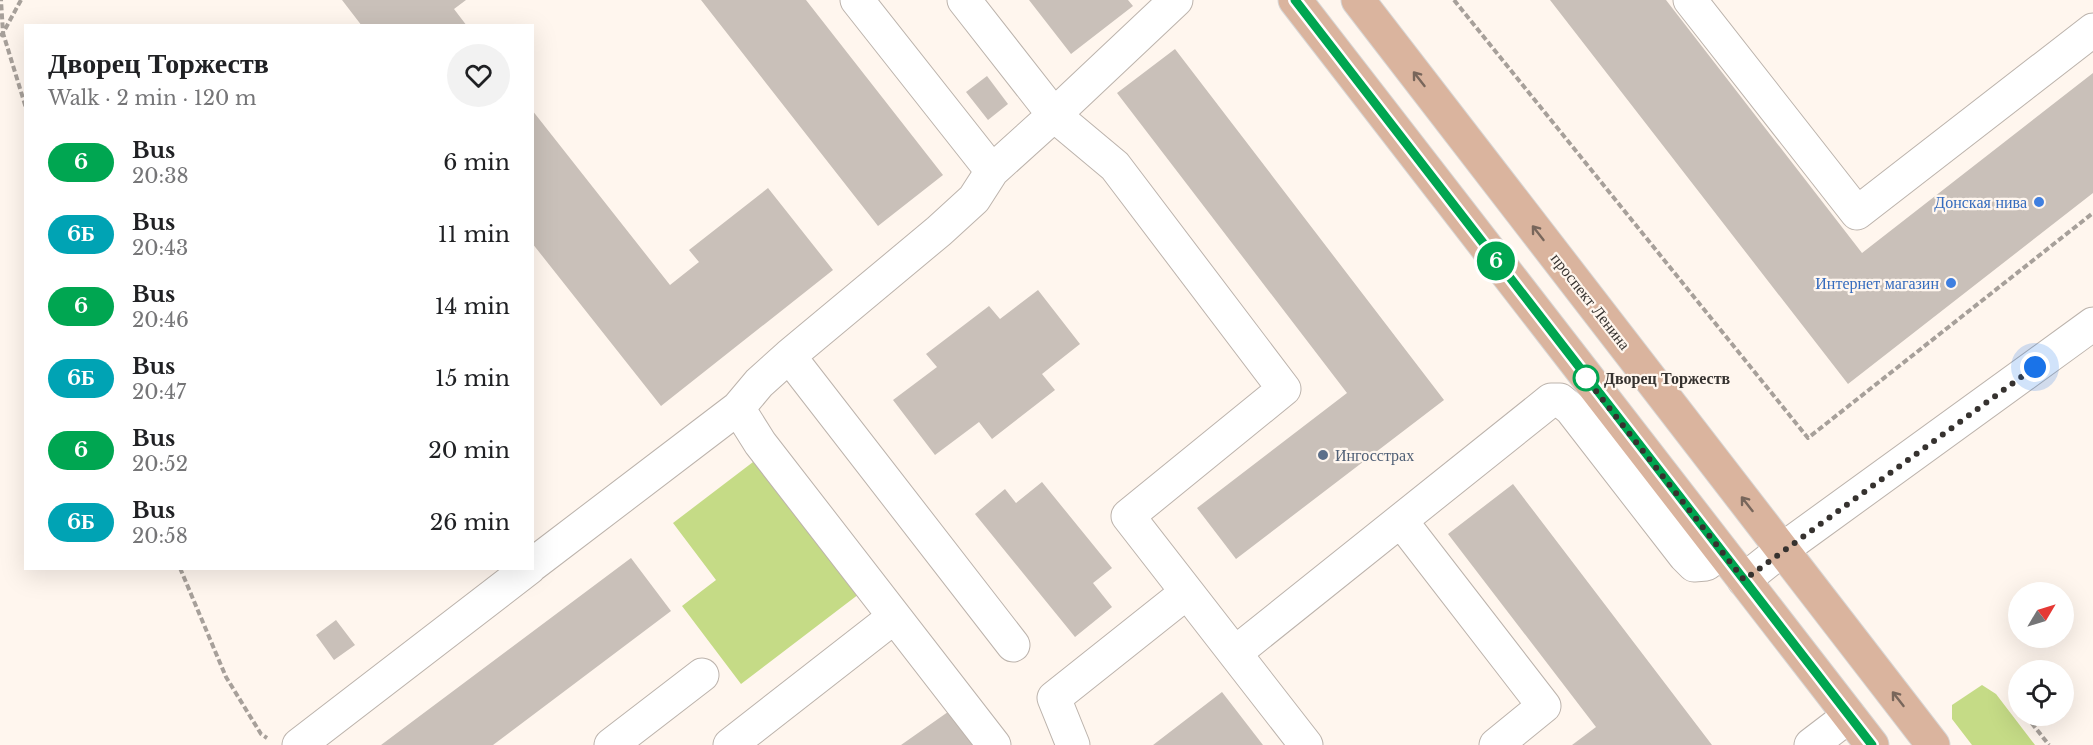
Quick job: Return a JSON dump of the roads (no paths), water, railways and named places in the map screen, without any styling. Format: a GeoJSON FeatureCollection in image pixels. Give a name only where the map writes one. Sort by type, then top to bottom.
{"type":"FeatureCollection","features":[{"type":"Feature","properties":{"kind":"main road"},"geometry":{"type":"LineString","coordinates":[[1295,0],[1872,745]]}},
{"type":"Feature","properties":{"kind":"main road","name":"проспект Ленина"},"geometry":{"type":"LineString","coordinates":[[1358,0],[1933,745]]}},
{"type":"Feature","properties":{"kind":"street"},"geometry":{"type":"LineString","coordinates":[[857,0],[992,171]]}},
{"type":"Feature","properties":{"kind":"street"},"geometry":{"type":"LineString","coordinates":[[964,0],[1054,115],[1115,166],[1284,389],[1128,516],[1306,745]]}},
{"type":"Feature","properties":{"kind":"street"},"geometry":{"type":"LineString","coordinates":[[534,564],[738,408],[759,383],[789,356],[974,199],[992,171],[1176,0]]}},
{"type":"Feature","properties":{"kind":"street"},"geometry":{"type":"LineString","coordinates":[[1690,0],[1857,213],[2093,30]]}},
{"type":"Feature","properties":{"kind":"street"},"geometry":{"type":"LineString","coordinates":[[1744,580],[1783,549],[2093,324]]}},
{"type":"Feature","properties":{"kind":"street"},"geometry":{"type":"LineString","coordinates":[[789,356],[1013,645]]}},
{"type":"Feature","properties":{"kind":"street"},"geometry":{"type":"LineString","coordinates":[[1235,653],[1551,400],[1560,400],[1570,409],[1694,565],[1706,564],[1722,552]]}},
{"type":"Feature","properties":{"kind":"street"},"geometry":{"type":"LineString","coordinates":[[738,408],[760,443],[994,745]]}},
{"type":"Feature","properties":{"kind":"street"},"geometry":{"type":"LineString","coordinates":[[1401,521],[1544,706],[1496,745]]}},
{"type":"Feature","properties":{"kind":"street"},"geometry":{"type":"LineString","coordinates":[[284,742],[525,570]]}},
{"type":"Feature","properties":{"kind":"street"},"geometry":{"type":"LineString","coordinates":[[1073,745],[1054,698],[1186,593]]}},
{"type":"Feature","properties":{"kind":"street"},"geometry":{"type":"LineString","coordinates":[[730,745],[894,617]]}},
{"type":"Feature","properties":{"kind":"street"},"geometry":{"type":"LineString","coordinates":[[611,745],[702,675]]}},
{"type":"Feature","properties":{"kind":"street"},"geometry":{"type":"LineString","coordinates":[[1811,745],[1849,716]]}},
{"type":"Feature","properties":{"kind":"place","name":"Донская нива"},"geometry":{"type":"Point","coordinates":[2039,202]}},
{"type":"Feature","properties":{"kind":"place","name":"Интернет магазин"},"geometry":{"type":"Point","coordinates":[1951,283]}},
{"type":"Feature","properties":{"kind":"place","name":"Дворец Торжеств"},"geometry":{"type":"Point","coordinates":[1586,378]}},
{"type":"Feature","properties":{"kind":"place","name":"Ингосстрах"},"geometry":{"type":"Point","coordinates":[1323,455]}}]}
